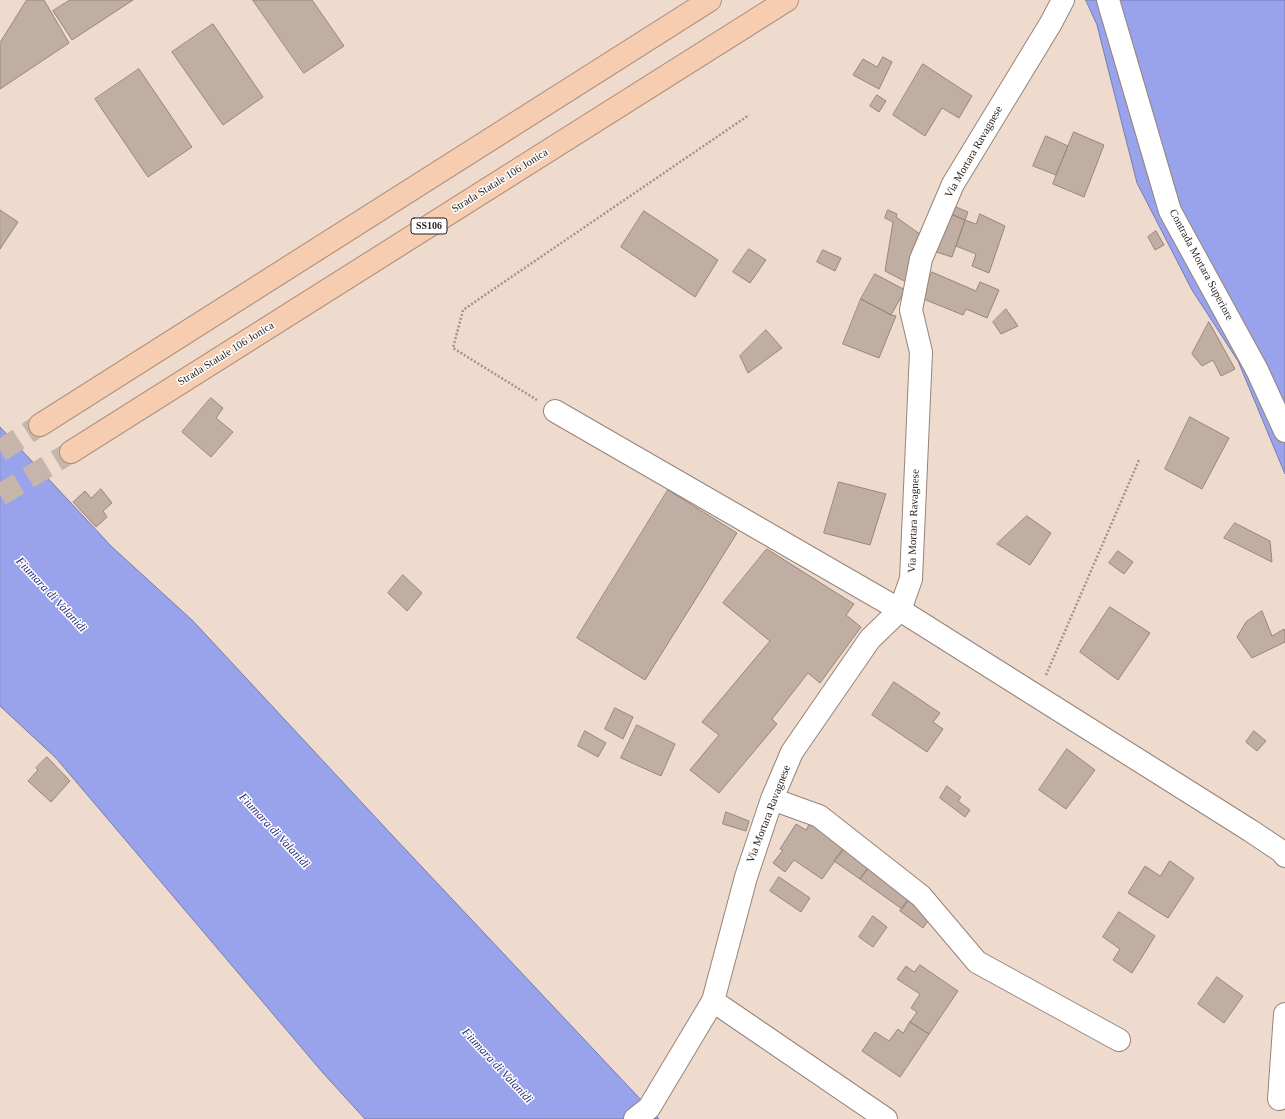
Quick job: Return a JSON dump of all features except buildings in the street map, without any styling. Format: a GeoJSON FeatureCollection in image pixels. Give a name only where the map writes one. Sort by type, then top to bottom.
{"type":"FeatureCollection","features":[{"type":"Feature","properties":{"kind":"highway"},"geometry":{"type":"LineString","coordinates":[[40,425],[710,0]]}},
{"type":"Feature","properties":{"kind":"highway","name":"Strada Statale 106 Jonica"},"geometry":{"type":"LineString","coordinates":[[71,452],[787,0]]}},
{"type":"Feature","properties":{"kind":"street","name":"Via Mortara Ravagnese"},"geometry":{"type":"LineString","coordinates":[[642,1114],[712,1001],[746,877],[772,799],[792,752],[870,640],[900,610],[911,579],[921,352],[911,310],[921,260],[953,184],[1051,23],[1063,0]]}},
{"type":"Feature","properties":{"kind":"street","name":"Contrada Mortara Superiore"},"geometry":{"type":"LineString","coordinates":[[1108,0],[1170,211],[1257,370],[1285,431]]}},
{"type":"Feature","properties":{"kind":"street"},"geometry":{"type":"LineString","coordinates":[[554,411],[900,610],[1251,831],[1281,851],[1285,856]]}},
{"type":"Feature","properties":{"kind":"street"},"geometry":{"type":"LineString","coordinates":[[772,799],[819,816],[897,877],[920,896],[977,962],[1119,1040]]}},
{"type":"Feature","properties":{"kind":"street"},"geometry":{"type":"LineString","coordinates":[[712,1001],[886,1119]]}},
{"type":"Feature","properties":{"kind":"street"},"geometry":{"type":"LineString","coordinates":[[1279,1099],[1285,1014]]}},
{"type":"Feature","properties":{"kind":"path"},"geometry":{"type":"LineString","coordinates":[[554,411],[453,348],[463,310],[749,115]]}},
{"type":"Feature","properties":{"kind":"path"},"geometry":{"type":"LineString","coordinates":[[1037,696],[1139,460]]}},
{"type":"Feature","properties":{"kind":"water"},"geometry":{"type":"Polygon","coordinates":[[[1086,0],[1285,0],[1285,474],[1238,361],[1192,290],[1137,183],[1097,25],[1086,0]]]}},
{"type":"Feature","properties":{"kind":"water","name":"Fiumara di Valanidi"},"geometry":{"type":"Polygon","coordinates":[[[0,427],[111,546],[193,621],[659,1119],[365,1119],[323,1073],[56,758],[0,706],[0,427]]]}},
{"type":"Feature","properties":{"kind":"tunnel"},"geometry":{"type":"LineString","coordinates":[[0,451],[40,425]]}},
{"type":"Feature","properties":{"kind":"tunnel"},"geometry":{"type":"LineString","coordinates":[[0,495],[71,452]]}}]}
